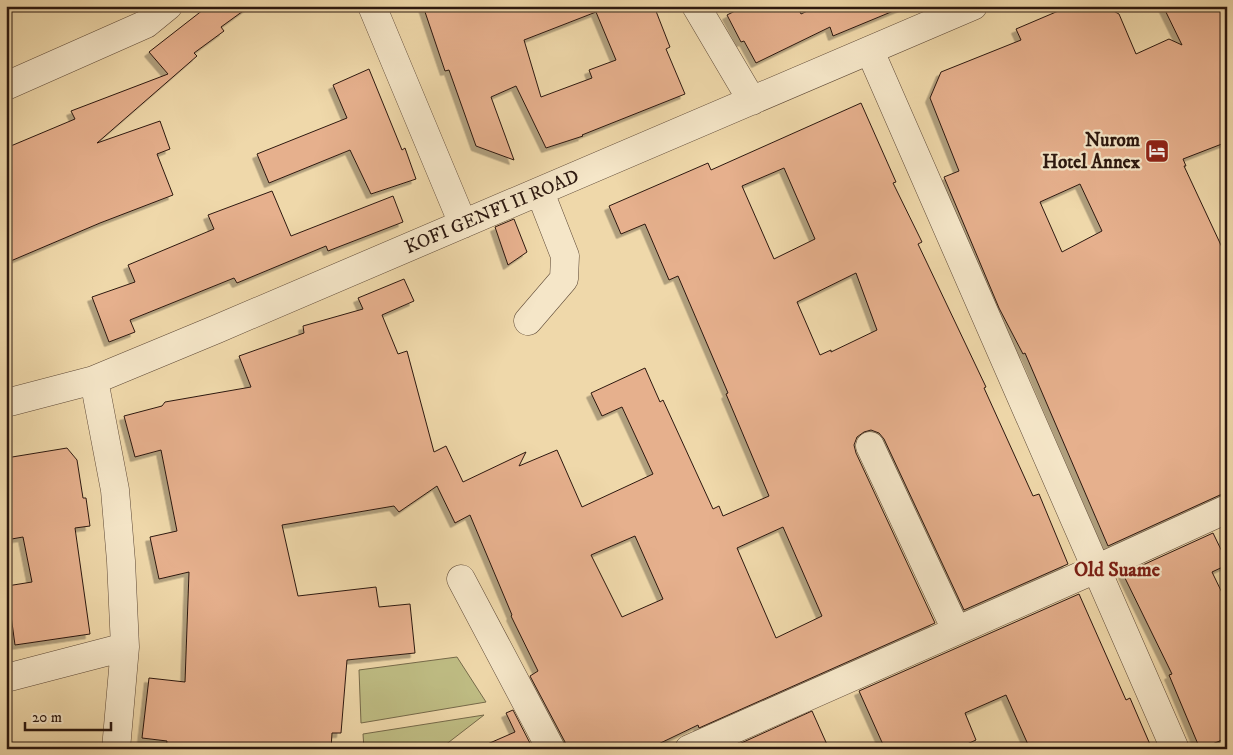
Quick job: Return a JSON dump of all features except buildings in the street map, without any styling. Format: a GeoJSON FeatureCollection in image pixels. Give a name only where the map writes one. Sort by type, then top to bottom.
{"type":"FeatureCollection","features":[{"type":"Feature","properties":{"kind":"street"},"geometry":{"type":"LineString","coordinates":[[6,86],[146,24],[168,6]]}},
{"type":"Feature","properties":{"kind":"street"},"geometry":{"type":"LineString","coordinates":[[372,6],[463,224]]}},
{"type":"Feature","properties":{"kind":"street"},"geometry":{"type":"LineString","coordinates":[[696,6],[752,101]]}},
{"type":"Feature","properties":{"kind":"street","name":"KOFI GENFI II ROAD"},"geometry":{"type":"LineString","coordinates":[[6,403],[94,380],[217,330],[973,6]]}},
{"type":"Feature","properties":{"kind":"street"},"geometry":{"type":"LineString","coordinates":[[870,51],[1175,749]]}},
{"type":"Feature","properties":{"kind":"street"},"geometry":{"type":"LineString","coordinates":[[528,321],[564,279],[565,256],[540,192]]}},
{"type":"Feature","properties":{"kind":"street"},"geometry":{"type":"LineString","coordinates":[[94,380],[115,490],[121,562],[125,647],[116,749]]}},
{"type":"Feature","properties":{"kind":"street"},"geometry":{"type":"LineString","coordinates":[[870,446],[956,630]]}},
{"type":"Feature","properties":{"kind":"street"},"geometry":{"type":"LineString","coordinates":[[689,749],[1227,509]]}},
{"type":"Feature","properties":{"kind":"street"},"geometry":{"type":"LineString","coordinates":[[461,579],[551,749]]}},
{"type":"Feature","properties":{"kind":"street"},"geometry":{"type":"LineString","coordinates":[[6,678],[125,647]]}},
{"type":"Feature","properties":{"kind":"shaded area"},"geometry":{"type":"Polygon","coordinates":[[[457,657],[486,702],[361,723],[359,670],[457,657]]]}},
{"type":"Feature","properties":{"kind":"shaded area"},"geometry":{"type":"Polygon","coordinates":[[[484,715],[440,749],[364,749],[363,734],[484,715]]]}},
{"type":"Feature","properties":{"kind":"place","name":"Nurom Hotel Annex"},"geometry":{"type":"Point","coordinates":[1157,151]}},
{"type":"Feature","properties":{"kind":"district","name":"Old Suame"},"geometry":{"type":"Point","coordinates":[1117,570]}}]}
